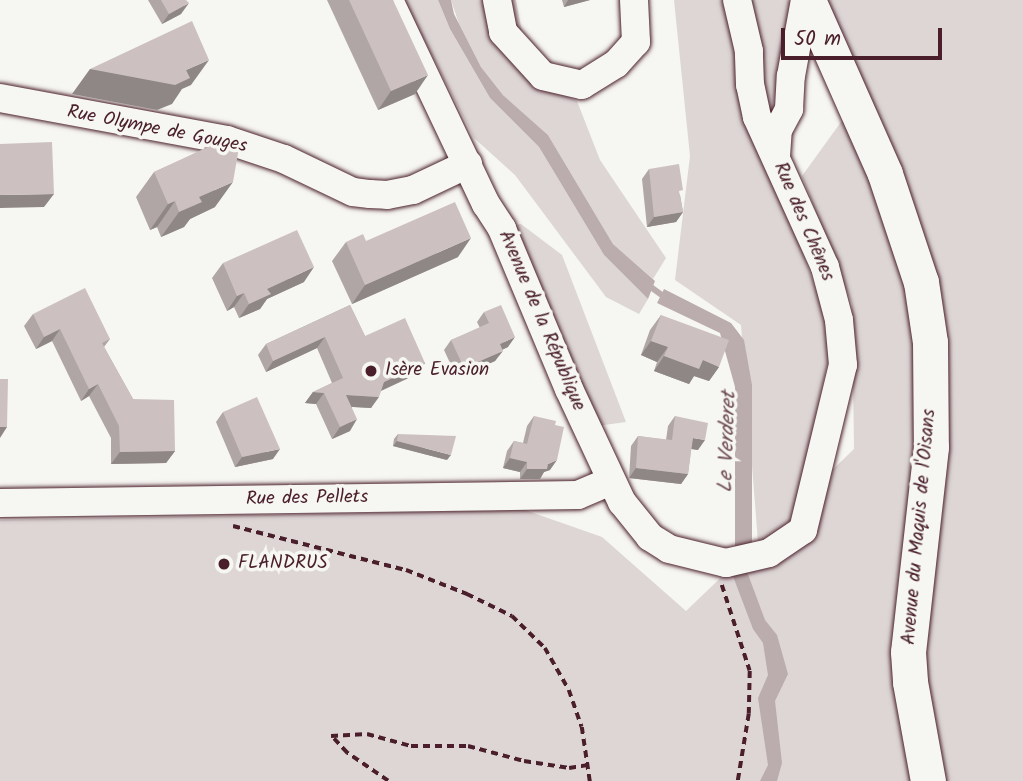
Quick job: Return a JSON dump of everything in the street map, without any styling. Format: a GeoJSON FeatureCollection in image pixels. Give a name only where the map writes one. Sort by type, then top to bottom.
{"type":"FeatureCollection","features":[{"type":"Feature","properties":{"kind":"main road","name":"Avenue du Maquis de l'Oisans"},"geometry":{"type":"LineString","coordinates":[[806,0],[884,174],[904,225],[923,294],[930,342],[931,447],[908,652],[910,682],[928,781]]}},
{"type":"Feature","properties":{"kind":"street","name":"Avenue de la République"},"geometry":{"type":"LineString","coordinates":[[389,0],[486,204],[502,229],[622,502],[650,537],[668,550],[720,562]]}},
{"type":"Feature","properties":{"kind":"street"},"geometry":{"type":"LineString","coordinates":[[497,0],[503,32],[543,76],[582,85],[616,64],[636,42],[634,0]]}},
{"type":"Feature","properties":{"kind":"street","name":"Rue des Chênes"},"geometry":{"type":"LineString","coordinates":[[720,562],[769,553],[803,530],[843,365],[839,320],[825,267],[757,117],[750,85],[749,51],[737,0]]}},
{"type":"Feature","properties":{"kind":"street"},"geometry":{"type":"LineString","coordinates":[[776,156],[778,130],[789,109],[791,76],[806,0]]}},
{"type":"Feature","properties":{"kind":"street","name":"Rue Olympe de Gouges"},"geometry":{"type":"LineString","coordinates":[[0,98],[227,140],[284,159],[352,192],[387,195],[413,190],[468,164]]}},
{"type":"Feature","properties":{"kind":"street","name":"Rue des Pellets"},"geometry":{"type":"LineString","coordinates":[[0,503],[578,495],[611,481]]}},
{"type":"Feature","properties":{"kind":"path"},"geometry":{"type":"LineString","coordinates":[[200,502],[231,526],[406,570],[467,594],[512,616],[545,648],[569,690],[582,727],[590,781]]}},
{"type":"Feature","properties":{"kind":"path"},"geometry":{"type":"LineString","coordinates":[[720,562],[750,671],[749,714],[738,781]]}},
{"type":"Feature","properties":{"kind":"path"},"geometry":{"type":"LineString","coordinates":[[388,781],[358,761],[331,736],[366,734],[411,746],[468,746],[524,761],[569,768],[589,765]]}},
{"type":"Feature","properties":{"kind":"shaded area"},"geometry":{"type":"Polygon","coordinates":[[[404,0],[438,0],[450,29],[490,98],[539,147],[604,255],[648,299],[639,314],[606,297],[515,175],[474,138],[404,0]]]}},
{"type":"Feature","properties":{"kind":"shaded area"},"geometry":{"type":"Polygon","coordinates":[[[438,0],[451,0],[454,14],[481,67],[503,95],[548,135],[613,244],[655,281],[648,299],[604,255],[539,147],[490,98],[450,29],[438,0]]]}},
{"type":"Feature","properties":{"kind":"shaded area"},"geometry":{"type":"Polygon","coordinates":[[[451,0],[516,0],[531,79],[577,101],[600,160],[666,258],[653,279],[613,244],[548,135],[503,95],[481,67],[459,24],[451,0]]]}},
{"type":"Feature","properties":{"kind":"shaded area"},"geometry":{"type":"Polygon","coordinates":[[[674,0],[788,0],[792,6],[770,122],[803,253],[833,338],[797,504],[854,449],[852,304],[802,176],[854,104],[805,0],[1023,0],[1023,781],[0,781],[0,520],[525,510],[602,537],[686,611],[758,542],[741,325],[675,280],[690,156],[674,0]]]}},
{"type":"Feature","properties":{"kind":"shaded area"},"geometry":{"type":"Polygon","coordinates":[[[521,224],[562,255],[626,422],[597,426],[510,226],[521,224]]]}},
{"type":"Feature","properties":{"kind":"shaded area"},"geometry":{"type":"Polygon","coordinates":[[[664,289],[731,323],[744,340],[752,385],[752,547],[735,550],[735,387],[720,333],[657,303],[664,289]]]}},
{"type":"Feature","properties":{"kind":"shaded area"},"geometry":{"type":"Polygon","coordinates":[[[746,569],[765,620],[777,635],[788,674],[775,701],[782,763],[777,781],[760,781],[768,765],[758,698],[768,675],[763,643],[753,629],[731,571],[746,569]]]}},
{"type":"Feature","properties":{"kind":"building"},"geometry":{"type":"Polygon","coordinates":[[[161,0],[186,0],[189,3],[169,14],[161,0]]]}},
{"type":"Feature","properties":{"kind":"building"},"geometry":{"type":"Polygon","coordinates":[[[349,0],[393,0],[428,75],[391,91],[349,0]]]}},
{"type":"Feature","properties":{"kind":"building"},"geometry":{"type":"Polygon","coordinates":[[[192,21],[209,60],[186,70],[190,78],[175,85],[90,69],[192,21]]]}},
{"type":"Feature","properties":{"kind":"building"},"geometry":{"type":"Polygon","coordinates":[[[211,137],[240,142],[233,182],[199,197],[202,202],[179,212],[175,201],[168,204],[154,172],[210,146],[211,137]]]}},
{"type":"Feature","properties":{"kind":"building"},"geometry":{"type":"Polygon","coordinates":[[[52,142],[54,194],[0,195],[0,144],[52,142]]]}},
{"type":"Feature","properties":{"kind":"building"},"geometry":{"type":"Polygon","coordinates":[[[679,164],[683,190],[679,191],[683,212],[654,217],[649,169],[679,164]]]}},
{"type":"Feature","properties":{"kind":"building"},"geometry":{"type":"Polygon","coordinates":[[[455,202],[471,238],[365,285],[346,242],[363,234],[366,241],[455,202]]]}},
{"type":"Feature","properties":{"kind":"building"},"geometry":{"type":"Polygon","coordinates":[[[297,230],[314,267],[267,289],[271,294],[249,304],[244,293],[237,296],[223,263],[297,230]]]}},
{"type":"Feature","properties":{"kind":"building"},"geometry":{"type":"Polygon","coordinates":[[[85,288],[110,339],[102,343],[133,399],[174,400],[175,451],[120,452],[119,426],[98,384],[89,389],[60,329],[44,337],[33,314],[85,288]]]}},
{"type":"Feature","properties":{"kind":"building"},"geometry":{"type":"Polygon","coordinates":[[[350,305],[365,336],[405,318],[425,363],[384,382],[379,397],[346,395],[357,419],[340,427],[324,393],[313,392],[343,378],[325,337],[273,361],[266,344],[350,305]]]}},
{"type":"Feature","properties":{"kind":"building"},"geometry":{"type":"Polygon","coordinates":[[[501,305],[515,337],[500,344],[503,351],[464,368],[451,340],[489,323],[484,312],[501,305]]]}},
{"type":"Feature","properties":{"kind":"building"},"geometry":{"type":"Polygon","coordinates":[[[661,315],[729,340],[719,367],[703,360],[699,369],[664,356],[668,347],[651,341],[661,315]]]}},
{"type":"Feature","properties":{"kind":"building"},"geometry":{"type":"Polygon","coordinates":[[[0,379],[8,379],[7,427],[0,427],[0,379]]]}},
{"type":"Feature","properties":{"kind":"building"},"geometry":{"type":"Polygon","coordinates":[[[257,397],[280,449],[242,457],[223,412],[257,397]]]}},
{"type":"Feature","properties":{"kind":"building"},"geometry":{"type":"Polygon","coordinates":[[[534,416],[556,421],[555,425],[564,427],[557,460],[548,464],[547,469],[527,469],[527,462],[510,458],[514,441],[527,444],[534,416]]]}},
{"type":"Feature","properties":{"kind":"building"},"geometry":{"type":"Polygon","coordinates":[[[675,416],[708,423],[705,440],[693,438],[688,474],[636,468],[638,436],[672,440],[675,416]]]}},
{"type":"Feature","properties":{"kind":"building"},"geometry":{"type":"Polygon","coordinates":[[[398,434],[456,436],[451,455],[397,441],[398,434]]]}},
{"type":"Feature","properties":{"kind":"waterway","name":"Le Verderet"},"geometry":{"type":"LineString","coordinates":[[648,285],[667,299]]}},
{"type":"Feature","properties":{"kind":"place","name":"Isère Evasion"},"geometry":{"type":"Point","coordinates":[371,371]}},
{"type":"Feature","properties":{"kind":"place","name":"FLANDRUS"},"geometry":{"type":"Point","coordinates":[224,564]}}]}
